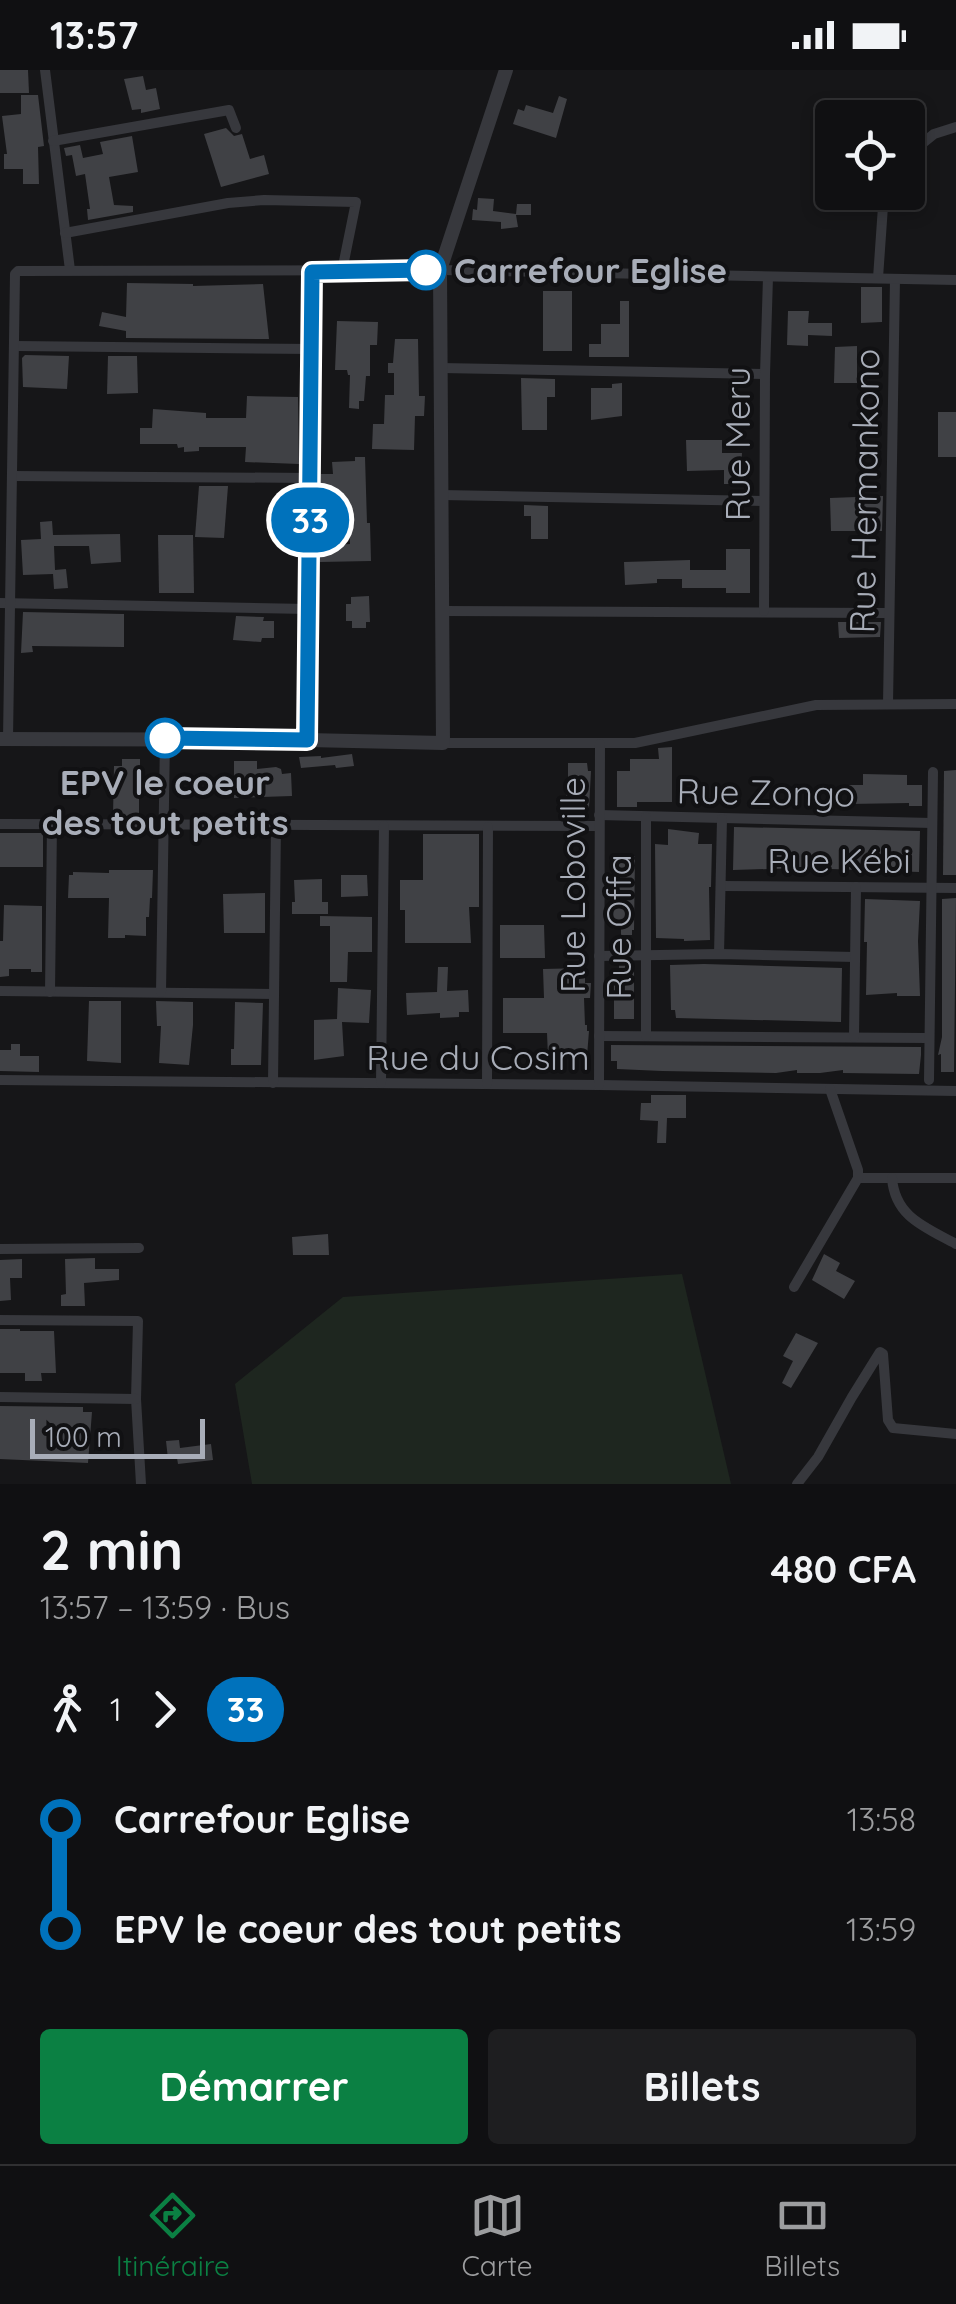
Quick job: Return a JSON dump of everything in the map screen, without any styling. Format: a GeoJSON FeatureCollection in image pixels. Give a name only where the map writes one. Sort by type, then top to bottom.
{"type":"FeatureCollection","features":[{"type":"Feature","properties":{"kind":"street"},"geometry":{"type":"LineString","coordinates":[[44,70],[70,270]]}},
{"type":"Feature","properties":{"kind":"street"},"geometry":{"type":"LineString","coordinates":[[442,743],[440,270],[506,70]]}},
{"type":"Feature","properties":{"kind":"street"},"geometry":{"type":"LineString","coordinates":[[53,141],[229,110],[236,128]]}},
{"type":"Feature","properties":{"kind":"street"},"geometry":{"type":"LineString","coordinates":[[925,141],[956,127]]}},
{"type":"Feature","properties":{"kind":"street"},"geometry":{"type":"LineString","coordinates":[[65,233],[228,203],[356,202],[342,271]]}},
{"type":"Feature","properties":{"kind":"street"},"geometry":{"type":"LineString","coordinates":[[878,278],[883,210]]}},
{"type":"Feature","properties":{"kind":"street"},"geometry":{"type":"LineString","coordinates":[[956,280],[440,270],[24,269],[16,274],[4,738],[634,743],[816,705],[956,704]]}},
{"type":"Feature","properties":{"kind":"street"},"geometry":{"type":"LineString","coordinates":[[307,740],[312,272]]}},
{"type":"Feature","properties":{"kind":"street","name":"Rue Meru"},"geometry":{"type":"LineString","coordinates":[[764,611],[768,277]]}},
{"type":"Feature","properties":{"kind":"street","name":"Rue Hermankono"},"geometry":{"type":"LineString","coordinates":[[888,704],[896,279]]}},
{"type":"Feature","properties":{"kind":"street"},"geometry":{"type":"LineString","coordinates":[[16,346],[312,349]]}},
{"type":"Feature","properties":{"kind":"street"},"geometry":{"type":"LineString","coordinates":[[441,368],[765,374]]}},
{"type":"Feature","properties":{"kind":"street"},"geometry":{"type":"LineString","coordinates":[[13,476],[311,478]]}},
{"type":"Feature","properties":{"kind":"street"},"geometry":{"type":"LineString","coordinates":[[441,495],[764,501]]}},
{"type":"Feature","properties":{"kind":"street"},"geometry":{"type":"LineString","coordinates":[[6,604],[308,610]]}},
{"type":"Feature","properties":{"kind":"street"},"geometry":{"type":"LineString","coordinates":[[442,611],[888,613]]}},
{"type":"Feature","properties":{"kind":"street"},"geometry":{"type":"LineString","coordinates":[[161,992],[165,738]]}},
{"type":"Feature","properties":{"kind":"street","name":"Rue Loboville"},"geometry":{"type":"LineString","coordinates":[[599,1085],[600,744]]}},
{"type":"Feature","properties":{"kind":"street"},"geometry":{"type":"LineString","coordinates":[[929,1080],[932,772]]}},
{"type":"Feature","properties":{"kind":"street","name":"Rue Zongo"},"geometry":{"type":"LineString","coordinates":[[0,824],[488,827],[646,818],[932,823]]}},
{"type":"Feature","properties":{"kind":"street","name":"Rue Offa"},"geometry":{"type":"LineString","coordinates":[[646,818],[646,1036]]}},
{"type":"Feature","properties":{"kind":"street"},"geometry":{"type":"LineString","coordinates":[[719,954],[722,819]]}},
{"type":"Feature","properties":{"kind":"street"},"geometry":{"type":"LineString","coordinates":[[50,992],[52,824]]}},
{"type":"Feature","properties":{"kind":"street"},"geometry":{"type":"LineString","coordinates":[[273,1082],[276,825]]}},
{"type":"Feature","properties":{"kind":"street"},"geometry":{"type":"LineString","coordinates":[[381,1084],[384,826]]}},
{"type":"Feature","properties":{"kind":"street"},"geometry":{"type":"LineString","coordinates":[[487,1084],[488,827]]}},
{"type":"Feature","properties":{"kind":"street","name":"Rue Kébi"},"geometry":{"type":"LineString","coordinates":[[722,886],[956,888]]}},
{"type":"Feature","properties":{"kind":"street"},"geometry":{"type":"LineString","coordinates":[[854,1037],[856,887]]}},
{"type":"Feature","properties":{"kind":"street"},"geometry":{"type":"LineString","coordinates":[[599,956],[855,958]]}},
{"type":"Feature","properties":{"kind":"street"},"geometry":{"type":"LineString","coordinates":[[0,992],[274,994]]}},
{"type":"Feature","properties":{"kind":"street"},"geometry":{"type":"LineString","coordinates":[[599,1036],[928,1038]]}},
{"type":"Feature","properties":{"kind":"street","name":"Rue du Cosim"},"geometry":{"type":"LineString","coordinates":[[0,1080],[956,1091]]}},
{"type":"Feature","properties":{"kind":"street"},"geometry":{"type":"LineString","coordinates":[[794,1287],[858,1178],[830,1089]]}},
{"type":"Feature","properties":{"kind":"street"},"geometry":{"type":"LineString","coordinates":[[858,1178],[956,1178]]}},
{"type":"Feature","properties":{"kind":"street"},"geometry":{"type":"LineString","coordinates":[[892,1178],[896,1200],[905,1212],[956,1244]]}},
{"type":"Feature","properties":{"kind":"street"},"geometry":{"type":"LineString","coordinates":[[0,1248],[139,1248]]}},
{"type":"Feature","properties":{"kind":"street"},"geometry":{"type":"LineString","coordinates":[[0,1320],[138,1321],[136,1399],[141,1484]]}},
{"type":"Feature","properties":{"kind":"street"},"geometry":{"type":"LineString","coordinates":[[797,1484],[818,1457],[880,1352],[892,1428],[956,1434]]}},
{"type":"Feature","properties":{"kind":"street"},"geometry":{"type":"LineString","coordinates":[[0,1397],[136,1399]]}},
{"type":"Feature","properties":{"kind":"shaded area"},"geometry":{"type":"Polygon","coordinates":[[[682,1274],[731,1484],[252,1484],[235,1384],[343,1297],[682,1274]]]}},
{"type":"Feature","properties":{"kind":"building"},"geometry":{"type":"Polygon","coordinates":[[[0,70],[28,70],[29,93],[0,93],[0,70]]]}},
{"type":"Feature","properties":{"kind":"building"},"geometry":{"type":"Polygon","coordinates":[[[143,76],[146,90],[156,88],[160,109],[141,113],[141,109],[132,110],[124,79],[143,76]]]}},
{"type":"Feature","properties":{"kind":"building"},"geometry":{"type":"Polygon","coordinates":[[[21,95],[38,95],[44,146],[38,147],[39,184],[23,184],[23,169],[4,169],[7,154],[2,116],[21,114],[21,95]]]}},
{"type":"Feature","properties":{"kind":"building"},"geometry":{"type":"Polygon","coordinates":[[[559,96],[567,99],[556,138],[513,124],[518,109],[524,111],[526,105],[553,113],[559,96]]]}},
{"type":"Feature","properties":{"kind":"building"},"geometry":{"type":"Polygon","coordinates":[[[226,128],[234,136],[242,134],[250,159],[264,155],[269,174],[221,187],[204,134],[226,128]]]}},
{"type":"Feature","properties":{"kind":"building"},"geometry":{"type":"Polygon","coordinates":[[[132,136],[138,172],[109,177],[114,205],[133,206],[133,212],[88,220],[85,174],[76,176],[72,155],[66,156],[64,148],[80,145],[83,158],[103,154],[100,142],[132,136]]]}},
{"type":"Feature","properties":{"kind":"building"},"geometry":{"type":"Polygon","coordinates":[[[478,198],[494,199],[493,211],[516,214],[517,204],[531,204],[531,215],[516,215],[518,227],[501,229],[501,222],[472,220],[478,198]]]}},
{"type":"Feature","properties":{"kind":"building"},"geometry":{"type":"Polygon","coordinates":[[[127,283],[263,284],[269,339],[126,338],[126,331],[99,326],[102,312],[126,317],[127,283]]]}},
{"type":"Feature","properties":{"kind":"building"},"geometry":{"type":"Polygon","coordinates":[[[861,287],[882,287],[882,322],[861,323],[861,287]]]}},
{"type":"Feature","properties":{"kind":"building"},"geometry":{"type":"Polygon","coordinates":[[[543,291],[572,291],[572,351],[543,351],[543,291]]]}},
{"type":"Feature","properties":{"kind":"building"},"geometry":{"type":"Polygon","coordinates":[[[620,301],[629,301],[629,357],[589,357],[589,344],[601,344],[601,324],[620,324],[620,301]]]}},
{"type":"Feature","properties":{"kind":"building"},"geometry":{"type":"Polygon","coordinates":[[[788,311],[809,311],[808,323],[832,323],[832,336],[808,335],[808,346],[787,345],[788,311]]]}},
{"type":"Feature","properties":{"kind":"building"},"geometry":{"type":"Polygon","coordinates":[[[337,321],[378,322],[377,345],[370,345],[370,376],[366,376],[364,401],[359,401],[359,409],[349,408],[347,370],[335,370],[337,321]]]}},
{"type":"Feature","properties":{"kind":"building"},"geometry":{"type":"Polygon","coordinates":[[[395,339],[418,339],[419,396],[425,396],[424,416],[415,416],[414,450],[372,449],[373,424],[384,424],[385,395],[394,395],[394,373],[388,373],[388,363],[393,363],[395,339]]]}},
{"type":"Feature","properties":{"kind":"building"},"geometry":{"type":"Polygon","coordinates":[[[857,346],[857,383],[834,383],[835,347],[857,346]]]}},
{"type":"Feature","properties":{"kind":"building"},"geometry":{"type":"Polygon","coordinates":[[[25,355],[69,356],[67,389],[23,387],[25,355]]]}},
{"type":"Feature","properties":{"kind":"building"},"geometry":{"type":"Polygon","coordinates":[[[108,356],[137,356],[138,393],[107,394],[108,356]]]}},
{"type":"Feature","properties":{"kind":"building"},"geometry":{"type":"Polygon","coordinates":[[[521,378],[555,379],[555,397],[547,397],[547,430],[522,430],[521,378]]]}},
{"type":"Feature","properties":{"kind":"building"},"geometry":{"type":"Polygon","coordinates":[[[622,383],[622,416],[591,420],[591,388],[612,388],[612,384],[622,383]]]}},
{"type":"Feature","properties":{"kind":"building"},"geometry":{"type":"Polygon","coordinates":[[[247,396],[298,397],[299,464],[245,462],[246,447],[199,447],[199,451],[184,452],[184,447],[178,448],[177,444],[140,444],[140,428],[152,428],[153,409],[206,413],[206,418],[246,418],[247,396]]]}},
{"type":"Feature","properties":{"kind":"building"},"geometry":{"type":"Polygon","coordinates":[[[938,412],[956,412],[956,457],[938,457],[938,412]]]}},
{"type":"Feature","properties":{"kind":"building"},"geometry":{"type":"Polygon","coordinates":[[[686,440],[722,440],[722,453],[742,453],[740,484],[724,484],[724,470],[687,471],[686,440]]]}},
{"type":"Feature","properties":{"kind":"building"},"geometry":{"type":"Polygon","coordinates":[[[355,457],[365,457],[371,561],[320,562],[320,550],[350,544],[349,523],[321,523],[321,474],[333,474],[332,462],[355,461],[355,457]]]}},
{"type":"Feature","properties":{"kind":"building"},"geometry":{"type":"Polygon","coordinates":[[[199,486],[228,486],[224,538],[195,537],[199,486]]]}},
{"type":"Feature","properties":{"kind":"building"},"geometry":{"type":"Polygon","coordinates":[[[883,496],[882,531],[831,531],[830,498],[883,496]]]}},
{"type":"Feature","properties":{"kind":"building"},"geometry":{"type":"Polygon","coordinates":[[[524,505],[548,506],[548,539],[531,539],[531,516],[524,516],[524,505]]]}},
{"type":"Feature","properties":{"kind":"building"},"geometry":{"type":"Polygon","coordinates":[[[52,521],[53,535],[120,534],[121,562],[91,564],[89,546],[54,546],[55,570],[66,569],[68,588],[54,589],[53,574],[23,575],[21,540],[41,539],[40,522],[52,521]]]}},
{"type":"Feature","properties":{"kind":"building"},"geometry":{"type":"Polygon","coordinates":[[[158,535],[193,535],[194,593],[159,593],[158,535]]]}},
{"type":"Feature","properties":{"kind":"building"},"geometry":{"type":"Polygon","coordinates":[[[726,549],[750,549],[750,593],[726,593],[726,588],[682,588],[682,579],[625,585],[624,562],[690,560],[690,570],[726,570],[726,549]]]}},
{"type":"Feature","properties":{"kind":"building"},"geometry":{"type":"Polygon","coordinates":[[[369,596],[370,622],[366,622],[366,628],[352,628],[352,621],[346,621],[346,604],[351,604],[351,597],[369,596]]]}},
{"type":"Feature","properties":{"kind":"building"},"geometry":{"type":"Polygon","coordinates":[[[23,612],[124,614],[124,647],[32,646],[33,652],[21,653],[23,612]]]}},
{"type":"Feature","properties":{"kind":"building"},"geometry":{"type":"Polygon","coordinates":[[[236,616],[274,621],[274,638],[262,638],[261,642],[233,640],[236,616]]]}},
{"type":"Feature","properties":{"kind":"building"},"geometry":{"type":"Polygon","coordinates":[[[838,622],[881,622],[880,637],[839,638],[838,622]]]}},
{"type":"Feature","properties":{"kind":"building"},"geometry":{"type":"Polygon","coordinates":[[[672,747],[672,802],[637,802],[637,807],[617,807],[617,771],[630,771],[630,759],[659,759],[658,748],[672,747]]]}},
{"type":"Feature","properties":{"kind":"building"},"geometry":{"type":"Polygon","coordinates":[[[352,754],[354,766],[336,768],[301,768],[299,757],[321,758],[352,754]]]}},
{"type":"Feature","properties":{"kind":"building"},"geometry":{"type":"Polygon","coordinates":[[[122,759],[140,759],[140,781],[147,781],[146,795],[139,795],[139,816],[113,816],[114,766],[122,766],[122,759]]]}},
{"type":"Feature","properties":{"kind":"building"},"geometry":{"type":"Polygon","coordinates":[[[234,761],[257,761],[257,769],[276,767],[282,774],[291,773],[292,796],[234,798],[234,761]]]}},
{"type":"Feature","properties":{"kind":"building"},"geometry":{"type":"Polygon","coordinates":[[[568,763],[587,763],[591,771],[589,808],[564,808],[568,763]]]}},
{"type":"Feature","properties":{"kind":"building"},"geometry":{"type":"Polygon","coordinates":[[[956,770],[956,875],[943,875],[944,771],[956,770]]]}},
{"type":"Feature","properties":{"kind":"building"},"geometry":{"type":"Polygon","coordinates":[[[863,774],[907,775],[907,785],[922,785],[922,806],[849,804],[849,785],[863,785],[863,774]]]}},
{"type":"Feature","properties":{"kind":"building"},"geometry":{"type":"Polygon","coordinates":[[[734,827],[920,831],[919,872],[733,870],[734,827]]]}},
{"type":"Feature","properties":{"kind":"building"},"geometry":{"type":"Polygon","coordinates":[[[668,829],[699,833],[698,844],[712,844],[710,940],[656,938],[655,844],[668,845],[668,829]]]}},
{"type":"Feature","properties":{"kind":"building"},"geometry":{"type":"Polygon","coordinates":[[[0,833],[43,833],[43,867],[0,867],[0,833]]]}},
{"type":"Feature","properties":{"kind":"building"},"geometry":{"type":"Polygon","coordinates":[[[423,834],[479,834],[479,907],[469,907],[471,943],[405,943],[400,880],[423,880],[423,834]]]}},
{"type":"Feature","properties":{"kind":"building"},"geometry":{"type":"Polygon","coordinates":[[[635,856],[634,930],[632,935],[621,935],[621,929],[613,929],[614,860],[635,856]]]}},
{"type":"Feature","properties":{"kind":"building"},"geometry":{"type":"Polygon","coordinates":[[[153,870],[146,936],[108,938],[109,898],[68,898],[69,875],[73,872],[153,870]]]}},
{"type":"Feature","properties":{"kind":"building"},"geometry":{"type":"Polygon","coordinates":[[[341,875],[367,875],[368,896],[341,897],[341,875]]]}},
{"type":"Feature","properties":{"kind":"building"},"geometry":{"type":"Polygon","coordinates":[[[322,879],[322,902],[328,902],[328,914],[292,914],[294,880],[322,879]]]}},
{"type":"Feature","properties":{"kind":"building"},"geometry":{"type":"Polygon","coordinates":[[[265,893],[265,933],[224,933],[223,894],[265,893]]]}},
{"type":"Feature","properties":{"kind":"building"},"geometry":{"type":"Polygon","coordinates":[[[956,898],[954,1072],[941,1072],[941,1054],[938,1055],[942,1037],[942,899],[956,898]]]}},
{"type":"Feature","properties":{"kind":"building"},"geometry":{"type":"Polygon","coordinates":[[[865,899],[920,901],[920,996],[866,995],[865,899]]]}},
{"type":"Feature","properties":{"kind":"building"},"geometry":{"type":"Polygon","coordinates":[[[4,905],[42,906],[42,972],[9,969],[9,976],[0,977],[4,905]]]}},
{"type":"Feature","properties":{"kind":"building"},"geometry":{"type":"Polygon","coordinates":[[[320,916],[372,917],[372,952],[348,952],[347,982],[330,982],[330,926],[320,926],[320,916]]]}},
{"type":"Feature","properties":{"kind":"building"},"geometry":{"type":"Polygon","coordinates":[[[500,925],[544,925],[545,958],[500,958],[500,925]]]}},
{"type":"Feature","properties":{"kind":"building"},"geometry":{"type":"Polygon","coordinates":[[[619,964],[634,964],[634,1019],[614,1019],[614,971],[619,971],[619,964]]]}},
{"type":"Feature","properties":{"kind":"building"},"geometry":{"type":"Polygon","coordinates":[[[670,965],[842,968],[841,1022],[676,1018],[675,1010],[671,1010],[670,965]]]}},
{"type":"Feature","properties":{"kind":"building"},"geometry":{"type":"Polygon","coordinates":[[[438,967],[448,967],[447,991],[468,990],[469,1012],[440,1018],[440,1013],[407,1015],[406,993],[437,992],[438,967]]]}},
{"type":"Feature","properties":{"kind":"building"},"geometry":{"type":"Polygon","coordinates":[[[585,968],[585,983],[591,983],[590,998],[584,998],[585,1025],[589,1031],[587,1056],[548,1057],[547,1033],[503,1033],[503,998],[544,998],[543,969],[585,968]]]}},
{"type":"Feature","properties":{"kind":"building"},"geometry":{"type":"Polygon","coordinates":[[[338,988],[371,990],[369,1023],[342,1022],[344,1056],[314,1060],[314,1020],[337,1019],[338,988]]]}},
{"type":"Feature","properties":{"kind":"building"},"geometry":{"type":"Polygon","coordinates":[[[89,1001],[121,1001],[121,1063],[87,1061],[89,1001]]]}},
{"type":"Feature","properties":{"kind":"building"},"geometry":{"type":"Polygon","coordinates":[[[156,1001],[193,1002],[189,1065],[159,1063],[161,1026],[157,1026],[156,1001]]]}},
{"type":"Feature","properties":{"kind":"building"},"geometry":{"type":"Polygon","coordinates":[[[235,1002],[263,1003],[261,1065],[231,1065],[235,1002]]]}},
{"type":"Feature","properties":{"kind":"building"},"geometry":{"type":"Polygon","coordinates":[[[11,1044],[20,1044],[20,1056],[39,1056],[39,1072],[0,1071],[0,1050],[11,1050],[11,1044]]]}},
{"type":"Feature","properties":{"kind":"building"},"geometry":{"type":"Polygon","coordinates":[[[611,1045],[921,1047],[921,1055],[919,1074],[843,1070],[662,1071],[617,1069],[617,1061],[611,1061],[611,1045]]]}},
{"type":"Feature","properties":{"kind":"building"},"geometry":{"type":"Polygon","coordinates":[[[651,1095],[686,1095],[686,1118],[667,1118],[666,1143],[657,1143],[658,1121],[640,1120],[641,1103],[651,1103],[651,1095]]]}},
{"type":"Feature","properties":{"kind":"building"},"geometry":{"type":"Polygon","coordinates":[[[328,1234],[329,1255],[293,1255],[292,1237],[328,1234]]]}},
{"type":"Feature","properties":{"kind":"building"},"geometry":{"type":"Polygon","coordinates":[[[824,1254],[840,1263],[836,1271],[855,1281],[844,1299],[812,1280],[824,1254]]]}},
{"type":"Feature","properties":{"kind":"building"},"geometry":{"type":"Polygon","coordinates":[[[95,1258],[95,1269],[119,1269],[119,1280],[84,1283],[85,1306],[61,1306],[61,1295],[66,1294],[65,1259],[95,1258]]]}},
{"type":"Feature","properties":{"kind":"building"},"geometry":{"type":"Polygon","coordinates":[[[22,1259],[22,1278],[10,1278],[11,1300],[0,1301],[0,1260],[22,1259]]]}},
{"type":"Feature","properties":{"kind":"building"},"geometry":{"type":"Polygon","coordinates":[[[0,1329],[54,1331],[56,1373],[41,1373],[42,1381],[25,1381],[25,1373],[0,1373],[0,1329]]]}},
{"type":"Feature","properties":{"kind":"building"},"geometry":{"type":"Polygon","coordinates":[[[796,1333],[818,1343],[791,1388],[782,1383],[793,1361],[783,1356],[796,1333]]]}},
{"type":"Feature","properties":{"kind":"building"},"geometry":{"type":"Polygon","coordinates":[[[0,1406],[83,1407],[83,1412],[92,1412],[88,1463],[0,1459],[0,1406]]]}},
{"type":"Feature","properties":{"kind":"building"},"geometry":{"type":"Polygon","coordinates":[[[179,1440],[180,1448],[211,1444],[213,1460],[178,1464],[177,1458],[168,1459],[166,1441],[179,1440]]]}},
{"type":"Feature","properties":{"kind":"bus line","name":"33"},"geometry":{"type":"LineString","coordinates":[[165,738],[307,740],[312,272],[426,270]]}},
{"type":"Feature","properties":{"kind":"place","name":"Carrefour Eglise"},"geometry":{"type":"Point","coordinates":[426,270]}},
{"type":"Feature","properties":{"kind":"place","name":"EPV le coeur des tout petits"},"geometry":{"type":"Point","coordinates":[165,738]}}]}
